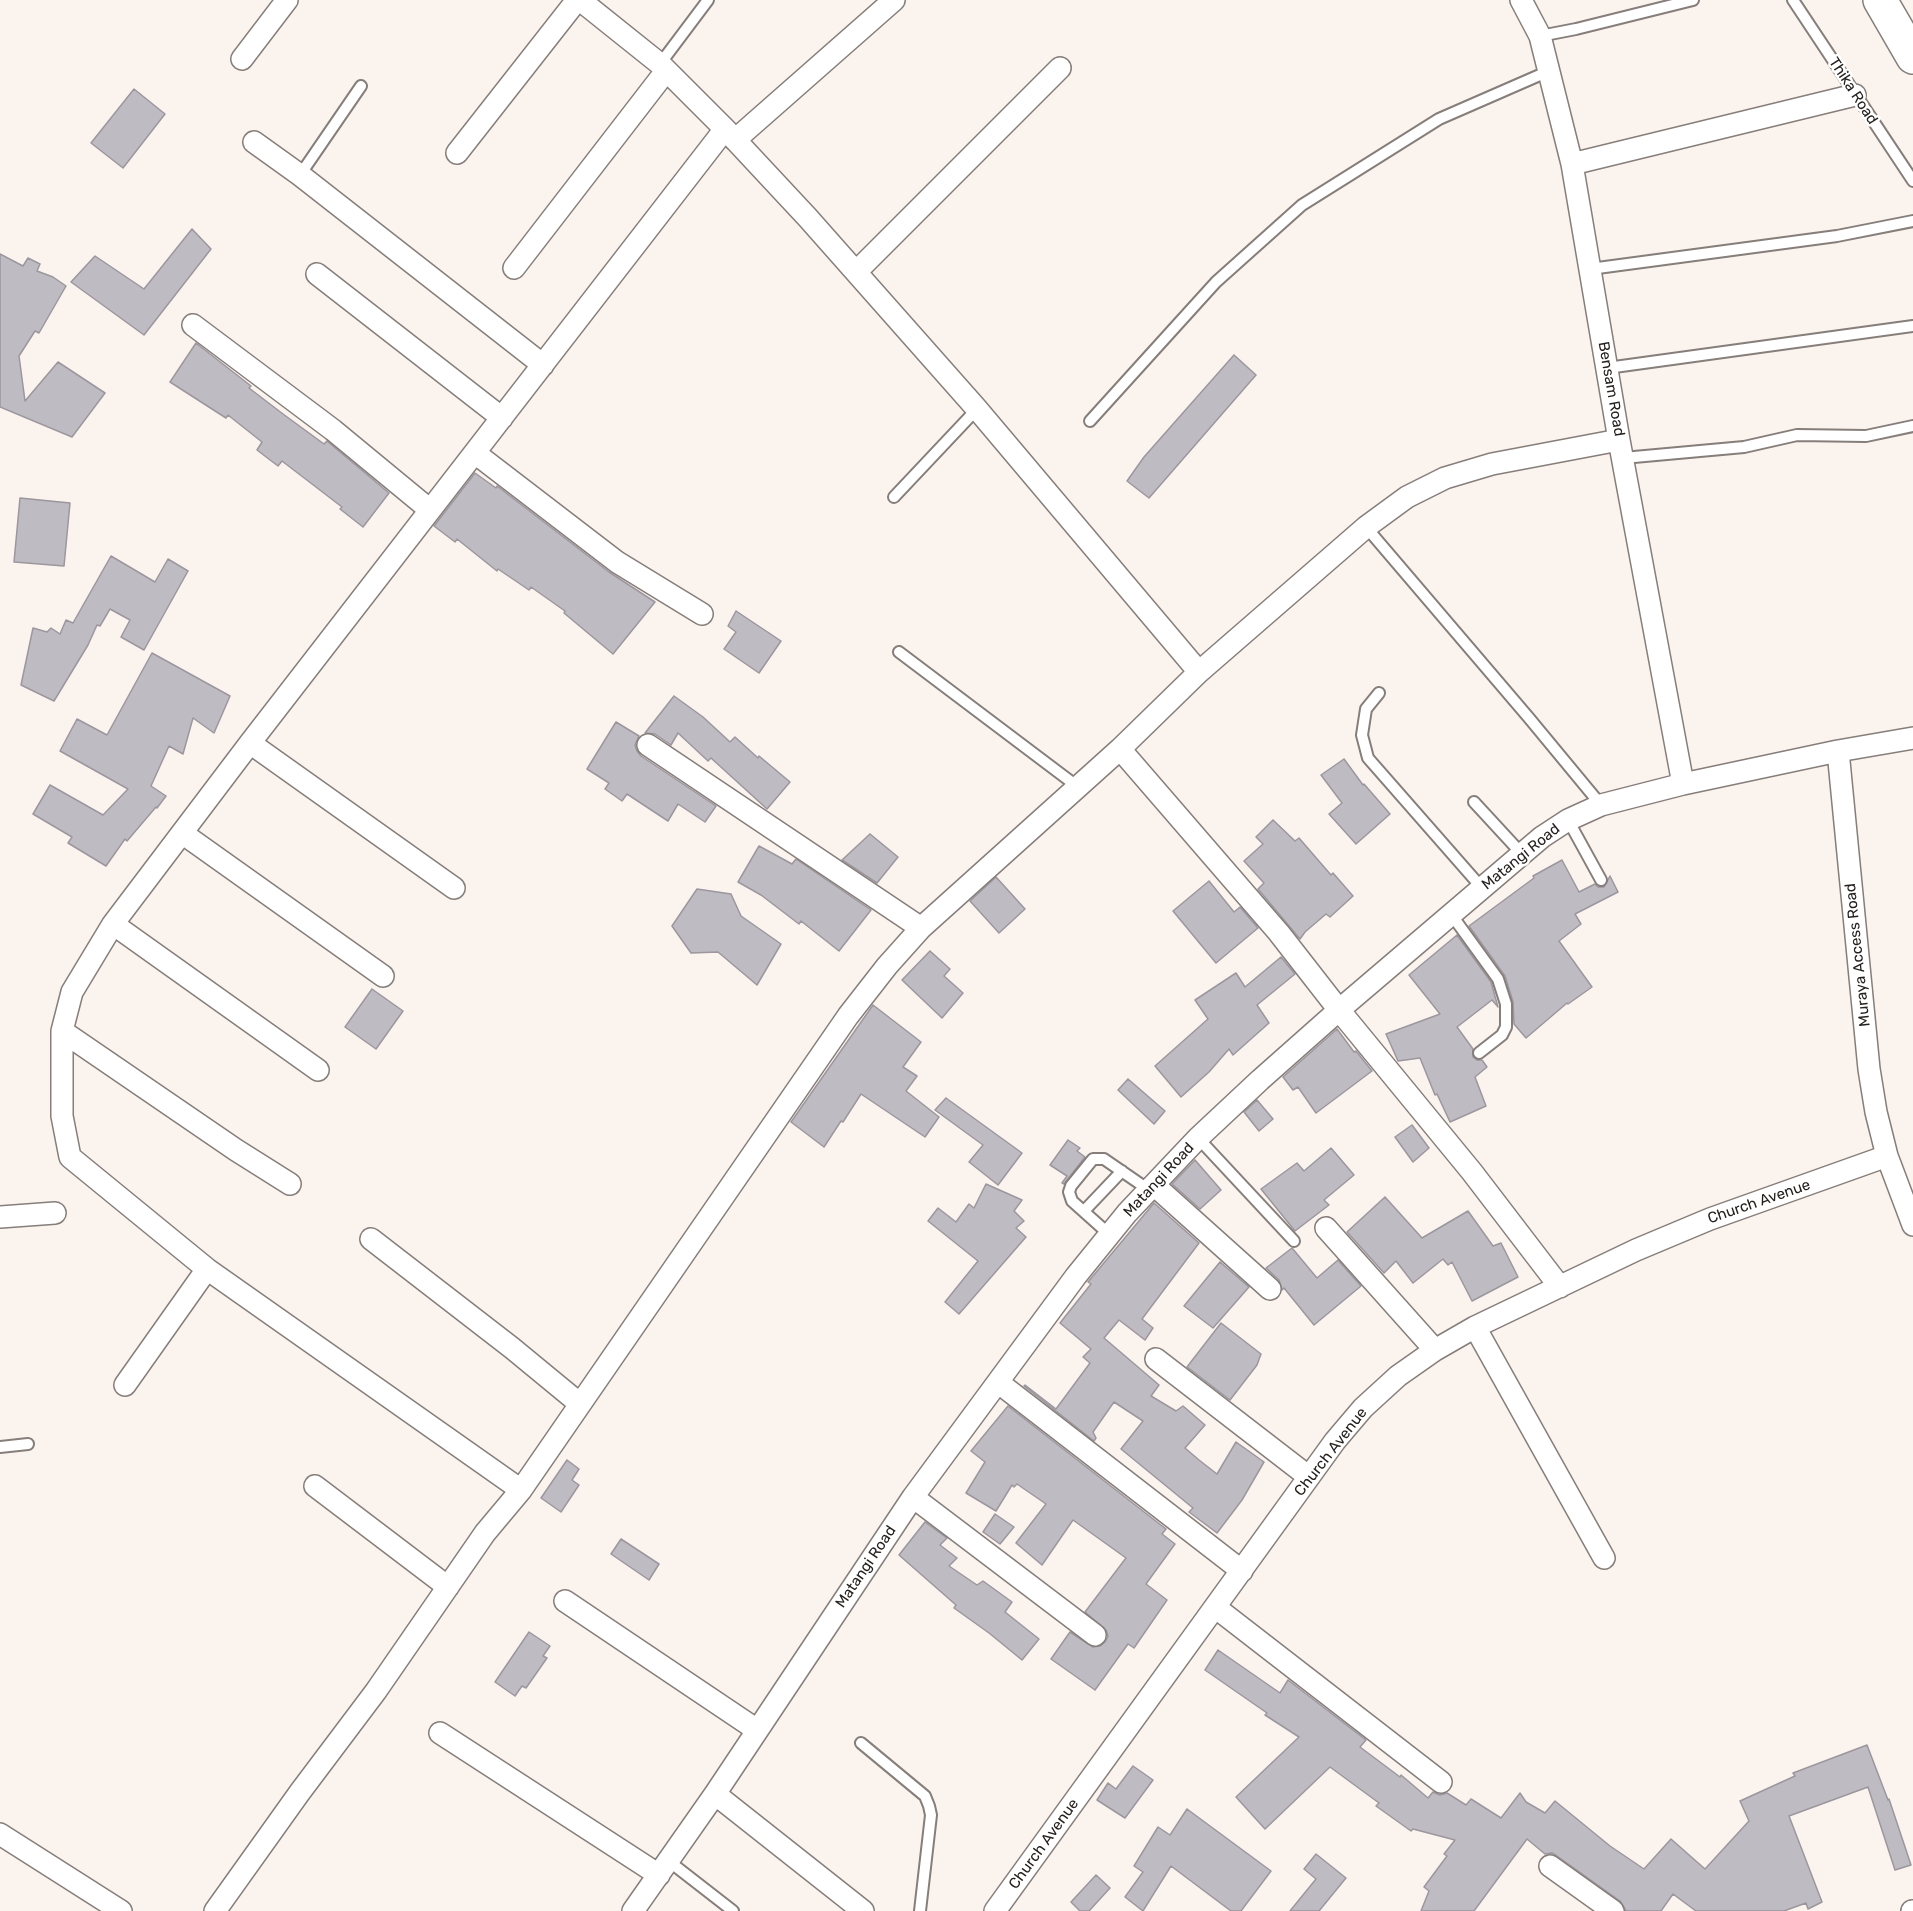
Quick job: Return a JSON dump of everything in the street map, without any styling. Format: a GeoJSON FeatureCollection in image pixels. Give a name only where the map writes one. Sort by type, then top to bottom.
{"type":"FeatureCollection","features":[{"type":"Feature","properties":{"kind":"main road"},"geometry":{"type":"LineString","coordinates":[[1880,0],[1913,57]]}},
{"type":"Feature","properties":{"kind":"street"},"geometry":{"type":"LineString","coordinates":[[242,59],[287,0]]}},
{"type":"Feature","properties":{"kind":"street"},"geometry":{"type":"LineString","coordinates":[[457,153],[578,0],[663,68],[730,134],[977,409],[1199,672]]}},
{"type":"Feature","properties":{"kind":"street"},"geometry":{"type":"LineString","coordinates":[[521,1490],[207,1269],[70,1157],[62,1116],[62,1031],[72,993],[113,924],[543,365],[730,134],[894,0]]}},
{"type":"Feature","properties":{"kind":"street","name":"Bensam Road"},"geometry":{"type":"LineString","coordinates":[[1521,0],[1540,36],[1572,164],[1621,449],[1683,784]]}},
{"type":"Feature","properties":{"kind":"street"},"geometry":{"type":"LineString","coordinates":[[514,268],[663,68]]}},
{"type":"Feature","properties":{"kind":"street"},"geometry":{"type":"LineString","coordinates":[[856,272],[1060,68]]}},
{"type":"Feature","properties":{"kind":"street"},"geometry":{"type":"LineString","coordinates":[[1572,164],[1855,95]]}},
{"type":"Feature","properties":{"kind":"street"},"geometry":{"type":"LineString","coordinates":[[254,142],[300,175],[543,365]]}},
{"type":"Feature","properties":{"kind":"street"},"geometry":{"type":"LineString","coordinates":[[317,274],[502,418]]}},
{"type":"Feature","properties":{"kind":"street"},"geometry":{"type":"LineString","coordinates":[[193,325],[333,430],[430,510]]}},
{"type":"Feature","properties":{"kind":"street"},"geometry":{"type":"LineString","coordinates":[[215,1911],[376,1691],[484,1533],[521,1490],[848,1016],[887,966],[921,928],[1120,750],[1199,672],[1366,527],[1407,497],[1445,478],[1492,464],[1621,449]]}},
{"type":"Feature","properties":{"kind":"street"},"geometry":{"type":"LineString","coordinates":[[475,453],[617,562],[702,614]]}},
{"type":"Feature","properties":{"kind":"street","name":"Matangi Road"},"geometry":{"type":"LineString","coordinates":[[633,1911],[715,1794],[913,1497],[1076,1276],[1151,1187],[1198,1138],[1339,1010],[1542,837],[1568,820],[1601,805],[1683,784],[1838,751],[1913,738]]}},
{"type":"Feature","properties":{"kind":"street"},"geometry":{"type":"LineString","coordinates":[[250,743],[454,888]]}},
{"type":"Feature","properties":{"kind":"street"},"geometry":{"type":"LineString","coordinates":[[648,745],[921,928]]}},
{"type":"Feature","properties":{"kind":"street"},"geometry":{"type":"LineString","coordinates":[[1120,750],[1279,933],[1472,1172],[1560,1287]]}},
{"type":"Feature","properties":{"kind":"street","name":"Muraya Access Road"},"geometry":{"type":"LineString","coordinates":[[1838,751],[1869,1069],[1876,1112],[1887,1156]]}},
{"type":"Feature","properties":{"kind":"street"},"geometry":{"type":"LineString","coordinates":[[182,833],[383,976]]}},
{"type":"Feature","properties":{"kind":"street"},"geometry":{"type":"LineString","coordinates":[[113,924],[318,1070]]}},
{"type":"Feature","properties":{"kind":"street"},"geometry":{"type":"LineString","coordinates":[[62,1031],[236,1150],[290,1184]]}},
{"type":"Feature","properties":{"kind":"street"},"geometry":{"type":"LineString","coordinates":[[1887,1156],[1913,1225]]}},
{"type":"Feature","properties":{"kind":"street","name":"Church Avenue"},"geometry":{"type":"LineString","coordinates":[[995,1911],[1335,1442],[1363,1408],[1398,1376],[1435,1350],[1475,1327],[1636,1250],[1710,1219],[1887,1156]]}},
{"type":"Feature","properties":{"kind":"street"},"geometry":{"type":"LineString","coordinates":[[1151,1187],[1270,1289]]}},
{"type":"Feature","properties":{"kind":"street"},"geometry":{"type":"LineString","coordinates":[[0,1217],[54,1213]]}},
{"type":"Feature","properties":{"kind":"street"},"geometry":{"type":"LineString","coordinates":[[1326,1228],[1435,1350]]}},
{"type":"Feature","properties":{"kind":"street"},"geometry":{"type":"LineString","coordinates":[[371,1239],[512,1348],[580,1404]]}},
{"type":"Feature","properties":{"kind":"street"},"geometry":{"type":"LineString","coordinates":[[125,1385],[207,1269]]}},
{"type":"Feature","properties":{"kind":"street"},"geometry":{"type":"LineString","coordinates":[[1475,1327],[1604,1558]]}},
{"type":"Feature","properties":{"kind":"street"},"geometry":{"type":"LineString","coordinates":[[1156,1359],[1310,1477]]}},
{"type":"Feature","properties":{"kind":"street"},"geometry":{"type":"LineString","coordinates":[[999,1383],[1242,1570]]}},
{"type":"Feature","properties":{"kind":"street"},"geometry":{"type":"LineString","coordinates":[[315,1486],[448,1587]]}},
{"type":"Feature","properties":{"kind":"street"},"geometry":{"type":"LineString","coordinates":[[913,1497],[1095,1635]]}},
{"type":"Feature","properties":{"kind":"street"},"geometry":{"type":"LineString","coordinates":[[565,1601],[757,1730]]}},
{"type":"Feature","properties":{"kind":"street"},"geometry":{"type":"LineString","coordinates":[[1215,1607],[1441,1782]]}},
{"type":"Feature","properties":{"kind":"street"},"geometry":{"type":"LineString","coordinates":[[440,1733],[664,1868]]}},
{"type":"Feature","properties":{"kind":"street"},"geometry":{"type":"LineString","coordinates":[[715,1794],[863,1911]]}},
{"type":"Feature","properties":{"kind":"street"},"geometry":{"type":"LineString","coordinates":[[0,1834],[121,1911]]}},
{"type":"Feature","properties":{"kind":"street"},"geometry":{"type":"LineString","coordinates":[[1551,1866],[1613,1911]]}},
{"type":"Feature","properties":{"kind":"lane"},"geometry":{"type":"LineString","coordinates":[[663,68],[708,0]]}},
{"type":"Feature","properties":{"kind":"lane"},"geometry":{"type":"LineString","coordinates":[[1540,36],[1693,0]]}},
{"type":"Feature","properties":{"kind":"lane","name":"Thika Road"},"geometry":{"type":"LineString","coordinates":[[1793,0],[1913,181]]}},
{"type":"Feature","properties":{"kind":"lane"},"geometry":{"type":"LineString","coordinates":[[1090,421],[1216,282],[1302,205],[1439,119],[1549,71]]}},
{"type":"Feature","properties":{"kind":"lane"},"geometry":{"type":"LineString","coordinates":[[300,175],[361,86]]}},
{"type":"Feature","properties":{"kind":"lane"},"geometry":{"type":"LineString","coordinates":[[1590,269],[1837,236],[1913,221]]}},
{"type":"Feature","properties":{"kind":"lane"},"geometry":{"type":"LineString","coordinates":[[1607,368],[1913,327]]}},
{"type":"Feature","properties":{"kind":"lane"},"geometry":{"type":"LineString","coordinates":[[894,498],[977,409]]}},
{"type":"Feature","properties":{"kind":"lane"},"geometry":{"type":"LineString","coordinates":[[1621,449],[1744,447],[1797,435],[1866,436],[1913,426]]}},
{"type":"Feature","properties":{"kind":"lane"},"geometry":{"type":"LineString","coordinates":[[1366,527],[1601,805]]}},
{"type":"Feature","properties":{"kind":"lane"},"geometry":{"type":"LineString","coordinates":[[899,652],[1078,787]]}},
{"type":"Feature","properties":{"kind":"lane"},"geometry":{"type":"LineString","coordinates":[[1379,693],[1366,709],[1362,735],[1368,758],[1482,888]]}},
{"type":"Feature","properties":{"kind":"lane"},"geometry":{"type":"LineString","coordinates":[[1474,802],[1522,854]]}},
{"type":"Feature","properties":{"kind":"lane"},"geometry":{"type":"LineString","coordinates":[[1568,820],[1601,880]]}},
{"type":"Feature","properties":{"kind":"lane"},"geometry":{"type":"LineString","coordinates":[[1451,914],[1498,979],[1506,1004],[1506,1027],[1502,1035],[1479,1053]]}},
{"type":"Feature","properties":{"kind":"lane"},"geometry":{"type":"LineString","coordinates":[[1198,1138],[1294,1241]]}},
{"type":"Feature","properties":{"kind":"lane"},"geometry":{"type":"LineString","coordinates":[[1110,1234],[1072,1201],[1069,1192],[1071,1186],[1093,1159],[1104,1159],[1151,1187]]}},
{"type":"Feature","properties":{"kind":"lane"},"geometry":{"type":"LineString","coordinates":[[1084,1211],[1122,1171]]}},
{"type":"Feature","properties":{"kind":"lane"},"geometry":{"type":"LineString","coordinates":[[0,1447],[28,1444]]}},
{"type":"Feature","properties":{"kind":"lane"},"geometry":{"type":"LineString","coordinates":[[861,1743],[925,1796],[929,1806],[920,1911]]}},
{"type":"Feature","properties":{"kind":"lane"},"geometry":{"type":"LineString","coordinates":[[664,1868],[733,1911]]}},
{"type":"Feature","properties":{"kind":"building"},"geometry":{"type":"Polygon","coordinates":[[[134,89],[165,114],[123,168],[91,143],[134,89]]]}},
{"type":"Feature","properties":{"kind":"building"},"geometry":{"type":"Polygon","coordinates":[[[192,229],[211,249],[144,335],[71,282],[95,256],[144,289],[192,229]]]}},
{"type":"Feature","properties":{"kind":"building"},"geometry":{"type":"Polygon","coordinates":[[[0,254],[23,266],[28,258],[40,264],[37,271],[53,277],[66,286],[39,333],[35,331],[19,356],[25,401],[58,362],[105,393],[72,437],[0,407],[0,254]]]}},
{"type":"Feature","properties":{"kind":"building"},"geometry":{"type":"Polygon","coordinates":[[[196,343],[283,414],[324,444],[327,441],[389,493],[363,527],[340,509],[342,507],[282,461],[278,466],[257,450],[262,442],[228,415],[226,418],[170,382],[196,343]]]}},
{"type":"Feature","properties":{"kind":"building"},"geometry":{"type":"Polygon","coordinates":[[[1234,355],[1256,375],[1149,498],[1127,481],[1144,457],[1234,355]]]}},
{"type":"Feature","properties":{"kind":"building"},"geometry":{"type":"Polygon","coordinates":[[[475,473],[496,488],[497,486],[609,572],[655,602],[613,654],[564,613],[565,611],[531,587],[529,590],[498,569],[497,571],[457,539],[455,542],[434,526],[475,473]]]}},
{"type":"Feature","properties":{"kind":"building"},"geometry":{"type":"Polygon","coordinates":[[[20,498],[70,503],[64,566],[14,562],[20,498]]]}},
{"type":"Feature","properties":{"kind":"building"},"geometry":{"type":"Polygon","coordinates":[[[111,556],[155,582],[168,559],[188,571],[144,650],[121,637],[130,620],[110,609],[100,626],[97,625],[88,645],[54,701],[21,685],[33,628],[47,632],[51,628],[60,634],[66,620],[73,623],[111,556]]]}},
{"type":"Feature","properties":{"kind":"building"},"geometry":{"type":"Polygon","coordinates":[[[736,611],[781,641],[759,673],[724,649],[736,632],[728,626],[736,611]]]}},
{"type":"Feature","properties":{"kind":"building"},"geometry":{"type":"Polygon","coordinates":[[[152,653],[230,696],[214,733],[193,718],[183,754],[169,746],[151,786],[166,796],[127,841],[125,839],[106,866],[68,843],[72,837],[33,814],[50,785],[103,815],[128,789],[60,751],[77,719],[107,735],[152,653]]]}},
{"type":"Feature","properties":{"kind":"building"},"geometry":{"type":"Polygon","coordinates":[[[674,696],[703,717],[730,742],[735,737],[790,782],[767,809],[711,758],[708,761],[678,733],[671,745],[655,734],[645,733],[674,696]]]}},
{"type":"Feature","properties":{"kind":"building"},"geometry":{"type":"Polygon","coordinates":[[[616,722],[639,736],[635,745],[641,756],[716,806],[705,822],[678,804],[668,821],[627,794],[622,801],[605,789],[609,783],[587,769],[616,722]]]}},
{"type":"Feature","properties":{"kind":"building"},"geometry":{"type":"Polygon","coordinates":[[[1344,759],[1363,785],[1390,814],[1356,844],[1329,814],[1342,803],[1321,775],[1344,759]]]}},
{"type":"Feature","properties":{"kind":"building"},"geometry":{"type":"Polygon","coordinates":[[[1273,820],[1295,841],[1299,838],[1353,896],[1330,917],[1326,914],[1300,939],[1258,889],[1264,883],[1244,861],[1263,844],[1256,837],[1273,820]]]}},
{"type":"Feature","properties":{"kind":"building"},"geometry":{"type":"Polygon","coordinates":[[[870,834],[898,857],[877,883],[842,860],[870,834]]]}},
{"type":"Feature","properties":{"kind":"building"},"geometry":{"type":"Polygon","coordinates":[[[759,846],[792,864],[796,859],[871,910],[839,951],[801,921],[799,924],[761,895],[738,882],[759,846]]]}},
{"type":"Feature","properties":{"kind":"building"},"geometry":{"type":"Polygon","coordinates":[[[1562,860],[1579,892],[1595,884],[1598,887],[1604,887],[1610,876],[1618,892],[1575,914],[1581,924],[1559,941],[1592,987],[1567,1003],[1526,1038],[1514,1024],[1513,1002],[1505,976],[1469,926],[1534,878],[1533,876],[1562,860]]]}},
{"type":"Feature","properties":{"kind":"building"},"geometry":{"type":"Polygon","coordinates":[[[996,877],[1025,909],[999,933],[970,901],[996,877]]]}},
{"type":"Feature","properties":{"kind":"building"},"geometry":{"type":"Polygon","coordinates":[[[1209,881],[1234,912],[1240,907],[1258,928],[1216,963],[1173,911],[1209,881]]]}},
{"type":"Feature","properties":{"kind":"building"},"geometry":{"type":"Polygon","coordinates":[[[697,889],[731,894],[741,916],[781,944],[757,985],[718,952],[691,953],[672,926],[697,889]]]}},
{"type":"Feature","properties":{"kind":"building"},"geometry":{"type":"Polygon","coordinates":[[[1457,935],[1491,982],[1498,1007],[1492,1000],[1457,1027],[1473,1049],[1473,1057],[1482,1060],[1487,1067],[1475,1077],[1486,1106],[1450,1122],[1437,1094],[1435,1095],[1420,1058],[1398,1061],[1386,1034],[1440,1014],[1409,975],[1457,935]]]}},
{"type":"Feature","properties":{"kind":"building"},"geometry":{"type":"Polygon","coordinates":[[[930,951],[950,969],[944,976],[963,993],[942,1018],[902,980],[930,951]]]}},
{"type":"Feature","properties":{"kind":"building"},"geometry":{"type":"Polygon","coordinates":[[[1281,957],[1295,974],[1257,1005],[1269,1023],[1233,1055],[1229,1049],[1209,1072],[1181,1097],[1155,1066],[1208,1019],[1195,1000],[1236,973],[1245,987],[1281,957]]]}},
{"type":"Feature","properties":{"kind":"building"},"geometry":{"type":"Polygon","coordinates":[[[372,989],[403,1011],[376,1049],[345,1027],[372,989]]]}},
{"type":"Feature","properties":{"kind":"building"},"geometry":{"type":"Polygon","coordinates":[[[873,1005],[921,1042],[903,1067],[917,1076],[906,1091],[939,1117],[925,1137],[861,1094],[824,1147],[791,1122],[873,1005]]]}},
{"type":"Feature","properties":{"kind":"building"},"geometry":{"type":"Polygon","coordinates":[[[1337,1029],[1372,1071],[1316,1113],[1298,1087],[1293,1090],[1283,1077],[1337,1029]]]}},
{"type":"Feature","properties":{"kind":"building"},"geometry":{"type":"Polygon","coordinates":[[[1128,1079],[1165,1111],[1154,1124],[1118,1090],[1128,1079]]]}},
{"type":"Feature","properties":{"kind":"building"},"geometry":{"type":"Polygon","coordinates":[[[946,1098],[1022,1153],[998,1185],[969,1162],[983,1145],[935,1110],[946,1098]]]}},
{"type":"Feature","properties":{"kind":"building"},"geometry":{"type":"Polygon","coordinates":[[[1257,1100],[1273,1119],[1259,1131],[1244,1112],[1257,1100]]]}},
{"type":"Feature","properties":{"kind":"building"},"geometry":{"type":"Polygon","coordinates":[[[1412,1125],[1429,1148],[1413,1162],[1395,1137],[1412,1125]]]}},
{"type":"Feature","properties":{"kind":"building"},"geometry":{"type":"Polygon","coordinates":[[[1068,1140],[1080,1148],[1077,1151],[1085,1157],[1064,1184],[1062,1183],[1067,1176],[1050,1165],[1068,1140]]]}},
{"type":"Feature","properties":{"kind":"building"},"geometry":{"type":"Polygon","coordinates":[[[1331,1148],[1354,1175],[1324,1200],[1329,1205],[1295,1231],[1261,1189],[1297,1163],[1304,1171],[1331,1148]]]}},
{"type":"Feature","properties":{"kind":"building"},"geometry":{"type":"Polygon","coordinates":[[[1195,1160],[1221,1190],[1200,1209],[1172,1184],[1195,1160]]]}},
{"type":"Feature","properties":{"kind":"building"},"geometry":{"type":"Polygon","coordinates":[[[986,1184],[1022,1200],[1014,1211],[1024,1221],[1016,1228],[1026,1237],[959,1314],[945,1302],[978,1261],[928,1221],[938,1208],[956,1222],[969,1204],[974,1208],[986,1184]]]}},
{"type":"Feature","properties":{"kind":"building"},"geometry":{"type":"Polygon","coordinates":[[[1385,1197],[1422,1238],[1468,1211],[1493,1246],[1501,1243],[1518,1277],[1472,1301],[1452,1262],[1448,1265],[1443,1259],[1413,1283],[1396,1261],[1384,1273],[1347,1232],[1385,1197]]]}},
{"type":"Feature","properties":{"kind":"building"},"geometry":{"type":"Polygon","coordinates":[[[1154,1203],[1199,1243],[1142,1319],[1153,1328],[1145,1340],[1119,1320],[1104,1338],[1159,1385],[1151,1396],[1176,1411],[1183,1406],[1205,1425],[1185,1448],[1217,1474],[1236,1442],[1264,1462],[1242,1500],[1217,1533],[1189,1512],[1193,1508],[1121,1449],[1143,1421],[1114,1402],[1093,1432],[1096,1438],[1094,1441],[1024,1386],[1056,1409],[1090,1363],[1083,1357],[1091,1349],[1060,1323],[1091,1284],[1088,1282],[1154,1203]]]}},
{"type":"Feature","properties":{"kind":"building"},"geometry":{"type":"Polygon","coordinates":[[[1292,1248],[1317,1278],[1338,1260],[1361,1286],[1314,1325],[1284,1288],[1282,1290],[1279,1280],[1266,1268],[1292,1248]]]}},
{"type":"Feature","properties":{"kind":"building"},"geometry":{"type":"Polygon","coordinates":[[[1220,1262],[1249,1287],[1213,1328],[1184,1306],[1220,1262]]]}},
{"type":"Feature","properties":{"kind":"building"},"geometry":{"type":"Polygon","coordinates":[[[1221,1323],[1261,1354],[1257,1365],[1230,1400],[1187,1367],[1221,1323]]]}},
{"type":"Feature","properties":{"kind":"building"},"geometry":{"type":"Polygon","coordinates":[[[1008,1406],[1166,1529],[1162,1534],[1175,1544],[1146,1584],[1167,1600],[1134,1648],[1128,1644],[1095,1690],[1051,1659],[1070,1632],[1093,1647],[1105,1642],[1108,1636],[1106,1630],[1085,1612],[1126,1558],[1073,1520],[1042,1565],[1016,1543],[1046,1504],[1017,1484],[1014,1487],[1012,1485],[996,1511],[966,1493],[985,1462],[971,1451],[1008,1406]]]}},
{"type":"Feature","properties":{"kind":"building"},"geometry":{"type":"Polygon","coordinates":[[[567,1460],[579,1469],[572,1480],[579,1485],[561,1512],[541,1498],[567,1460]]]}},
{"type":"Feature","properties":{"kind":"building"},"geometry":{"type":"Polygon","coordinates":[[[995,1514],[1014,1527],[1000,1544],[983,1532],[995,1514]]]}},
{"type":"Feature","properties":{"kind":"building"},"geometry":{"type":"Polygon","coordinates":[[[925,1522],[947,1538],[940,1545],[957,1558],[949,1566],[977,1585],[983,1581],[1012,1602],[1005,1612],[1039,1639],[1022,1660],[954,1608],[956,1605],[899,1555],[925,1522]]]}},
{"type":"Feature","properties":{"kind":"building"},"geometry":{"type":"Polygon","coordinates":[[[621,1539],[659,1564],[649,1580],[611,1554],[621,1539]]]}},
{"type":"Feature","properties":{"kind":"building"},"geometry":{"type":"Polygon","coordinates":[[[529,1632],[550,1646],[543,1656],[547,1658],[526,1688],[522,1686],[515,1696],[495,1682],[529,1632]]]}},
{"type":"Feature","properties":{"kind":"building"},"geometry":{"type":"Polygon","coordinates":[[[1218,1650],[1280,1693],[1288,1680],[1366,1740],[1360,1747],[1400,1777],[1401,1775],[1428,1798],[1433,1792],[1440,1795],[1447,1793],[1466,1805],[1471,1799],[1501,1818],[1520,1793],[1526,1802],[1545,1813],[1555,1801],[1610,1846],[1644,1869],[1671,1839],[1705,1869],[1749,1821],[1740,1801],[1795,1776],[1793,1773],[1867,1745],[1889,1799],[1911,1865],[1895,1870],[1868,1787],[1789,1816],[1822,1902],[1808,1909],[1806,1903],[1784,1911],[1696,1911],[1673,1894],[1661,1911],[1626,1911],[1620,1901],[1557,1856],[1552,1853],[1545,1854],[1527,1839],[1474,1911],[1421,1911],[1429,1891],[1424,1887],[1447,1856],[1444,1854],[1455,1840],[1413,1829],[1411,1831],[1376,1806],[1379,1803],[1330,1767],[1265,1829],[1236,1797],[1299,1737],[1265,1715],[1267,1713],[1205,1670],[1218,1650]]]}},
{"type":"Feature","properties":{"kind":"building"},"geometry":{"type":"Polygon","coordinates":[[[1133,1766],[1153,1780],[1125,1818],[1097,1800],[1108,1783],[1116,1789],[1133,1766]]]}},
{"type":"Feature","properties":{"kind":"building"},"geometry":{"type":"Polygon","coordinates":[[[1187,1809],[1271,1871],[1241,1911],[1231,1911],[1171,1866],[1143,1911],[1125,1897],[1143,1872],[1134,1866],[1158,1827],[1170,1835],[1187,1809]]]}},
{"type":"Feature","properties":{"kind":"building"},"geometry":{"type":"Polygon","coordinates":[[[1316,1854],[1346,1878],[1319,1911],[1290,1911],[1316,1879],[1304,1869],[1316,1854]]]}},
{"type":"Feature","properties":{"kind":"building"},"geometry":{"type":"Polygon","coordinates":[[[1096,1875],[1110,1888],[1089,1911],[1080,1911],[1071,1902],[1096,1875]]]}}]}
